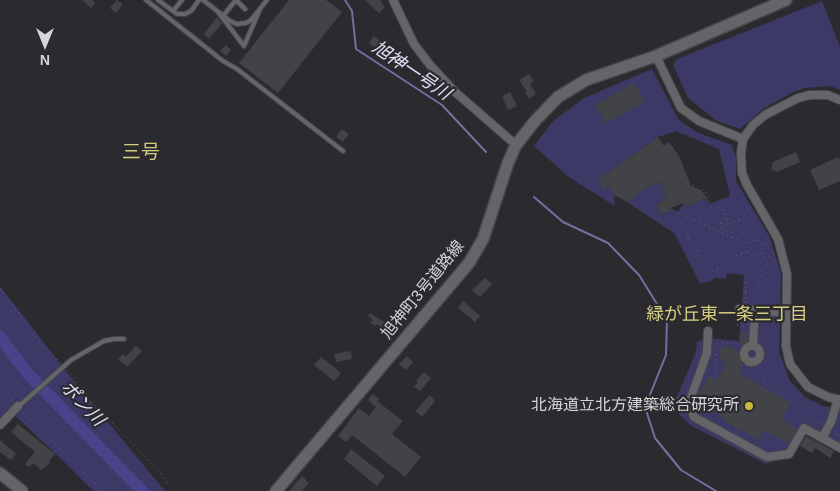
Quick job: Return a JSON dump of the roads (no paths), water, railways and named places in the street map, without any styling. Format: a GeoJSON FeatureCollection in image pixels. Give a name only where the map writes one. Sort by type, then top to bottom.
{"type":"FeatureCollection","features":[{"type":"Feature","properties":{"kind":"street"},"geometry":{"type":"LineString","coordinates":[[393,0],[414,44],[430,65],[454,91],[516,145]]}},
{"type":"Feature","properties":{"kind":"street","name":"旭神町3号道路線"},"geometry":{"type":"LineString","coordinates":[[276,491],[469,263],[483,239],[508,163],[516,145],[558,96],[586,80],[656,56],[786,0]]}},
{"type":"Feature","properties":{"kind":"street"},"geometry":{"type":"LineString","coordinates":[[656,56],[681,108],[699,121],[743,139]]}},
{"type":"Feature","properties":{"kind":"street"},"geometry":{"type":"LineString","coordinates":[[822,438],[831,422],[839,399],[828,397],[808,387],[790,364],[786,346],[787,274],[778,239],[747,186],[742,173],[741,154],[743,139],[753,125],[765,115],[810,94],[828,95],[840,100]]}},
{"type":"Feature","properties":{"kind":"street"},"geometry":{"type":"LineString","coordinates":[[739,309],[787,313]]}},
{"type":"Feature","properties":{"kind":"street"},"geometry":{"type":"LineString","coordinates":[[753,346],[756,310]]}},
{"type":"Feature","properties":{"kind":"street"},"geometry":{"type":"LineString","coordinates":[[708,331],[707,353],[689,403],[694,416],[767,457],[789,454],[804,428],[840,448]]}},
{"type":"Feature","properties":{"kind":"street"},"geometry":{"type":"LineString","coordinates":[[0,425],[18,406]]}},
{"type":"Feature","properties":{"kind":"street"},"geometry":{"type":"LineString","coordinates":[[0,473],[22,491]]}},
{"type":"Feature","properties":{"kind":"lane"},"geometry":{"type":"LineString","coordinates":[[146,0],[223,62],[237,69],[343,152]]}},
{"type":"Feature","properties":{"kind":"lane"},"geometry":{"type":"LineString","coordinates":[[158,0],[177,14],[185,14],[191,11],[201,0],[237,24],[246,23],[267,0]]}},
{"type":"Feature","properties":{"kind":"lane"},"geometry":{"type":"LineString","coordinates":[[165,6],[170,0]]}},
{"type":"Feature","properties":{"kind":"lane"},"geometry":{"type":"LineString","coordinates":[[173,11],[182,0]]}},
{"type":"Feature","properties":{"kind":"lane"},"geometry":{"type":"LineString","coordinates":[[223,16],[236,0],[245,8]]}},
{"type":"Feature","properties":{"kind":"lane"},"geometry":{"type":"LineString","coordinates":[[218,12],[244,46],[260,9]]}},
{"type":"Feature","properties":{"kind":"lane"},"geometry":{"type":"LineString","coordinates":[[18,406],[70,360],[104,341],[114,338],[124,339]]}},
{"type":"Feature","properties":{"kind":"waterway","name":"旭神一号川"},"geometry":{"type":"LineString","coordinates":[[345,0],[352,11],[356,49],[442,105],[486,152]]}},
{"type":"Feature","properties":{"kind":"waterway","name":"旭神一号川"},"geometry":{"type":"LineString","coordinates":[[534,197],[563,222],[608,243],[639,275],[667,320],[666,355],[645,407],[655,438],[681,470],[716,491]]}},
{"type":"Feature","properties":{"kind":"waterway","name":"ポン川"},"geometry":{"type":"LineString","coordinates":[[0,337],[28,374],[142,491]]}},
{"type":"Feature","properties":{"kind":"place","name":"北海道立北方建築総合研究所"},"geometry":{"type":"Point","coordinates":[749,406]}},
{"type":"Feature","properties":{"kind":"district","name":"三号"},"geometry":{"type":"Point","coordinates":[141,153]}},
{"type":"Feature","properties":{"kind":"district","name":"緑が丘東一条三丁目"},"geometry":{"type":"Point","coordinates":[727,315]}}]}
